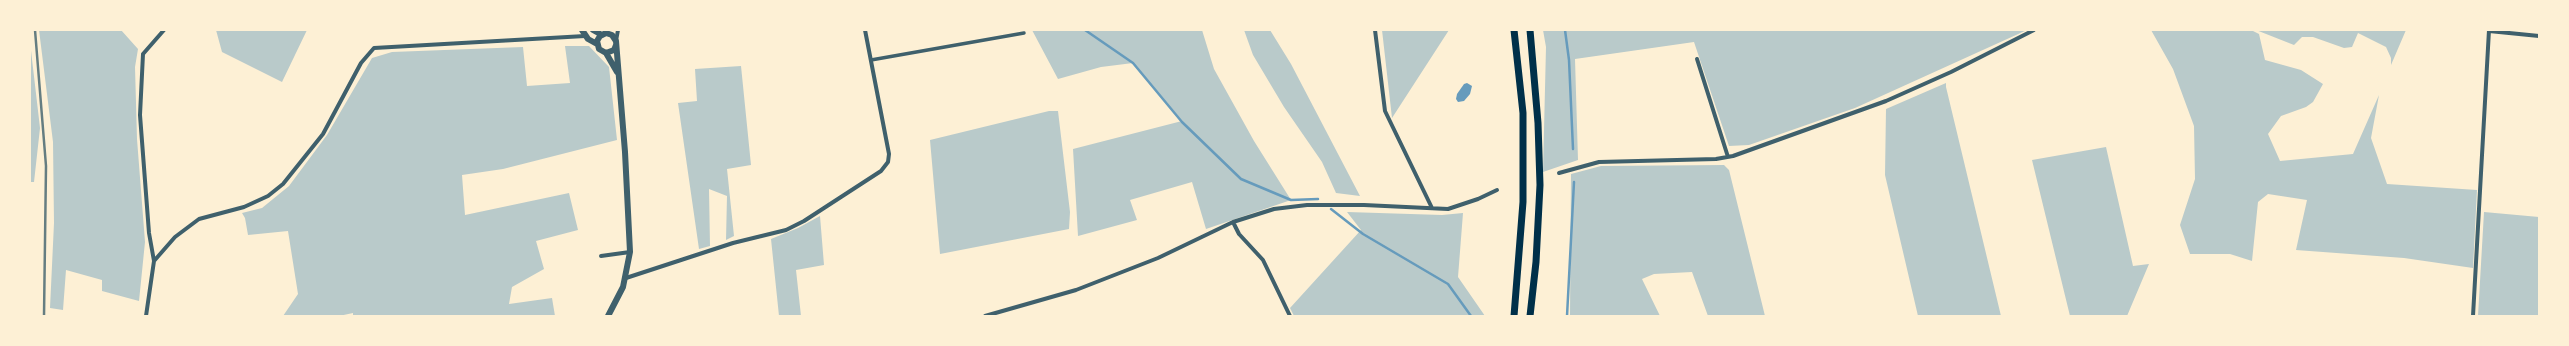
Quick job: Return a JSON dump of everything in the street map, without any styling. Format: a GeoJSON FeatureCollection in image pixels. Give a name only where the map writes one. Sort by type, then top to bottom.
{"type":"FeatureCollection","features":[{"type":"Feature","properties":{"kind":"main road"},"geometry":{"type":"LineString","coordinates":[[1514,30],[1523,113],[1523,194],[1520,260],[1514,316]]}},
{"type":"Feature","properties":{"kind":"main road"},"geometry":{"type":"LineString","coordinates":[[1530,30],[1538,123],[1540,185],[1536,262],[1530,316]]}},
{"type":"Feature","properties":{"kind":"street"},"geometry":{"type":"LineString","coordinates":[[146,316],[154,261],[149,233],[140,114],[143,54],[164,30]]}},
{"type":"Feature","properties":{"kind":"street"},"geometry":{"type":"LineString","coordinates":[[582,30],[585,36],[597,44],[601,51],[606,53],[618,75]]}},
{"type":"Feature","properties":{"kind":"street"},"geometry":{"type":"LineString","coordinates":[[593,30],[614,36],[616,43],[625,152],[630,252],[626,278],[618,300],[608,316]]}},
{"type":"Feature","properties":{"kind":"street"},"geometry":{"type":"LineString","coordinates":[[606,53],[614,50],[618,30]]}},
{"type":"Feature","properties":{"kind":"street"},"geometry":{"type":"LineString","coordinates":[[626,278],[733,243],[767,236],[804,221],[873,177],[886,165],[889,154],[865,30]]}},
{"type":"Feature","properties":{"kind":"street"},"geometry":{"type":"LineString","coordinates":[[1375,30],[1385,111],[1432,208]]}},
{"type":"Feature","properties":{"kind":"street"},"geometry":{"type":"LineString","coordinates":[[1559,173],[1598,162],[1716,159],[1728,157],[1886,101],[1951,72],[2034,30]]}},
{"type":"Feature","properties":{"kind":"street"},"geometry":{"type":"LineString","coordinates":[[2473,316],[2489,31],[2539,36]]}},
{"type":"Feature","properties":{"kind":"street"},"geometry":{"type":"LineString","coordinates":[[597,44],[607,33]]}},
{"type":"Feature","properties":{"kind":"street"},"geometry":{"type":"LineString","coordinates":[[871,60],[1024,33]]}},
{"type":"Feature","properties":{"kind":"street"},"geometry":{"type":"LineString","coordinates":[[154,261],[175,237],[199,219],[244,208],[268,196],[283,184],[323,134],[361,63],[374,48],[585,36]]}},
{"type":"Feature","properties":{"kind":"street"},"geometry":{"type":"LineString","coordinates":[[1697,59],[1728,157]]}},
{"type":"Feature","properties":{"kind":"street"},"geometry":{"type":"LineString","coordinates":[[985,316],[1076,290],[1158,258],[1233,222],[1274,209],[1307,206],[1448,209],[1478,200],[1497,190]]}},
{"type":"Feature","properties":{"kind":"street"},"geometry":{"type":"LineString","coordinates":[[1233,222],[1239,234],[1249,243],[1263,260],[1289,316]]}},
{"type":"Feature","properties":{"kind":"street"},"geometry":{"type":"LineString","coordinates":[[602,256],[630,252]]}},
{"type":"Feature","properties":{"kind":"shaded area"},"geometry":{"type":"Polygon","coordinates":[[[39,30],[121,30],[138,49],[135,67],[137,139],[145,242],[139,301],[102,291],[102,280],[66,270],[63,310],[50,308],[54,223],[53,142],[39,30]]]}},
{"type":"Feature","properties":{"kind":"shaded area"},"geometry":{"type":"Polygon","coordinates":[[[216,30],[307,30],[282,82],[222,52],[216,30]]]}},
{"type":"Feature","properties":{"kind":"shaded area"},"geometry":{"type":"Polygon","coordinates":[[[1032,30],[1202,30],[1214,69],[1254,141],[1291,200],[1206,229],[1192,182],[1130,200],[1137,220],[1078,236],[1073,149],[1182,121],[1133,63],[1101,67],[1058,79],[1032,30]]]}},
{"type":"Feature","properties":{"kind":"shaded area"},"geometry":{"type":"Polygon","coordinates":[[[1244,30],[1270,30],[1291,64],[1360,196],[1336,193],[1322,162],[1284,107],[1253,55],[1244,30]]]}},
{"type":"Feature","properties":{"kind":"shaded area"},"geometry":{"type":"Polygon","coordinates":[[[1382,30],[1449,30],[1392,118],[1382,30]]]}},
{"type":"Feature","properties":{"kind":"shaded area"},"geometry":{"type":"Polygon","coordinates":[[[1543,30],[2027,30],[1855,108],[1749,145],[1729,146],[1694,42],[1575,59],[1578,160],[1543,172],[1546,47],[1543,30]]]}},
{"type":"Feature","properties":{"kind":"shaded area"},"geometry":{"type":"Polygon","coordinates":[[[2151,30],[2251,30],[2259,34],[2265,60],[2301,70],[2323,84],[2313,102],[2306,107],[2281,116],[2268,134],[2280,161],[2353,154],[2379,95],[2371,138],[2387,184],[2477,190],[2473,268],[2404,258],[2296,250],[2307,200],[2268,194],[2258,202],[2252,261],[2230,254],[2190,254],[2180,225],[2195,179],[2194,126],[2173,69],[2151,30]]]}},
{"type":"Feature","properties":{"kind":"shaded area"},"geometry":{"type":"Polygon","coordinates":[[[2256,30],[2406,30],[2391,65],[2391,58],[2386,47],[2358,33],[2352,47],[2344,48],[2313,37],[2302,37],[2294,45],[2256,30]]]}},
{"type":"Feature","properties":{"kind":"shaded area"},"geometry":{"type":"Polygon","coordinates":[[[30,42],[40,128],[34,182],[30,182],[30,42]]]}},
{"type":"Feature","properties":{"kind":"shaded area"},"geometry":{"type":"Polygon","coordinates":[[[565,46],[589,46],[609,67],[617,140],[503,169],[462,175],[465,215],[569,193],[578,230],[536,241],[544,269],[512,287],[509,304],[552,298],[555,316],[353,316],[353,313],[339,316],[283,316],[298,294],[288,231],[248,235],[245,218],[242,213],[262,208],[289,186],[327,135],[372,58],[392,52],[523,47],[527,86],[570,83],[565,46]]]}},
{"type":"Feature","properties":{"kind":"shaded area"},"geometry":{"type":"Polygon","coordinates":[[[741,66],[751,165],[727,169],[734,236],[726,240],[727,196],[709,189],[710,246],[699,249],[678,103],[697,101],[695,69],[741,66]]]}},
{"type":"Feature","properties":{"kind":"shaded area"},"geometry":{"type":"Polygon","coordinates":[[[1946,83],[2001,316],[1918,316],[1885,175],[1886,109],[1946,83]]]}},
{"type":"Feature","properties":{"kind":"shaded area"},"geometry":{"type":"Polygon","coordinates":[[[1049,111],[1058,111],[1070,212],[1069,229],[940,254],[930,140],[1049,111]]]}},
{"type":"Feature","properties":{"kind":"shaded area"},"geometry":{"type":"Polygon","coordinates":[[[2106,147],[2133,266],[2149,264],[2127,316],[2070,316],[2032,160],[2106,147]]]}},
{"type":"Feature","properties":{"kind":"shaded area"},"geometry":{"type":"Polygon","coordinates":[[[1724,165],[1729,170],[1765,316],[1708,316],[1692,272],[1654,274],[1642,279],[1660,316],[1570,316],[1571,174],[1601,166],[1724,165]]]}},
{"type":"Feature","properties":{"kind":"shaded area"},"geometry":{"type":"Polygon","coordinates":[[[1347,212],[1442,215],[1463,213],[1458,277],[1485,316],[1294,316],[1290,308],[1361,230],[1347,212]]]}},
{"type":"Feature","properties":{"kind":"shaded area"},"geometry":{"type":"Polygon","coordinates":[[[2484,212],[2539,217],[2539,316],[2478,316],[2484,212]]]}},
{"type":"Feature","properties":{"kind":"shaded area"},"geometry":{"type":"Polygon","coordinates":[[[820,216],[824,265],[796,270],[801,316],[779,316],[771,239],[798,228],[820,216]]]}},
{"type":"Feature","properties":{"kind":"water"},"geometry":{"type":"Polygon","coordinates":[[[1467,83],[1472,86],[1470,94],[1464,101],[1458,102],[1456,99],[1457,94],[1464,84],[1467,83]]]}},
{"type":"Feature","properties":{"kind":"waterway"},"geometry":{"type":"LineString","coordinates":[[1085,30],[1133,63],[1182,122],[1241,179],[1291,200],[1318,199]]}},
{"type":"Feature","properties":{"kind":"waterway"},"geometry":{"type":"LineString","coordinates":[[1565,30],[1569,60],[1573,149]]}},
{"type":"Feature","properties":{"kind":"waterway"},"geometry":{"type":"LineString","coordinates":[[1567,316],[1574,182]]}},
{"type":"Feature","properties":{"kind":"waterway"},"geometry":{"type":"LineString","coordinates":[[1331,209],[1363,234],[1448,284],[1471,316]]}},
{"type":"Feature","properties":{"kind":"railway"},"geometry":{"type":"LineString","coordinates":[[35,30],[46,166],[44,316]]}}]}
